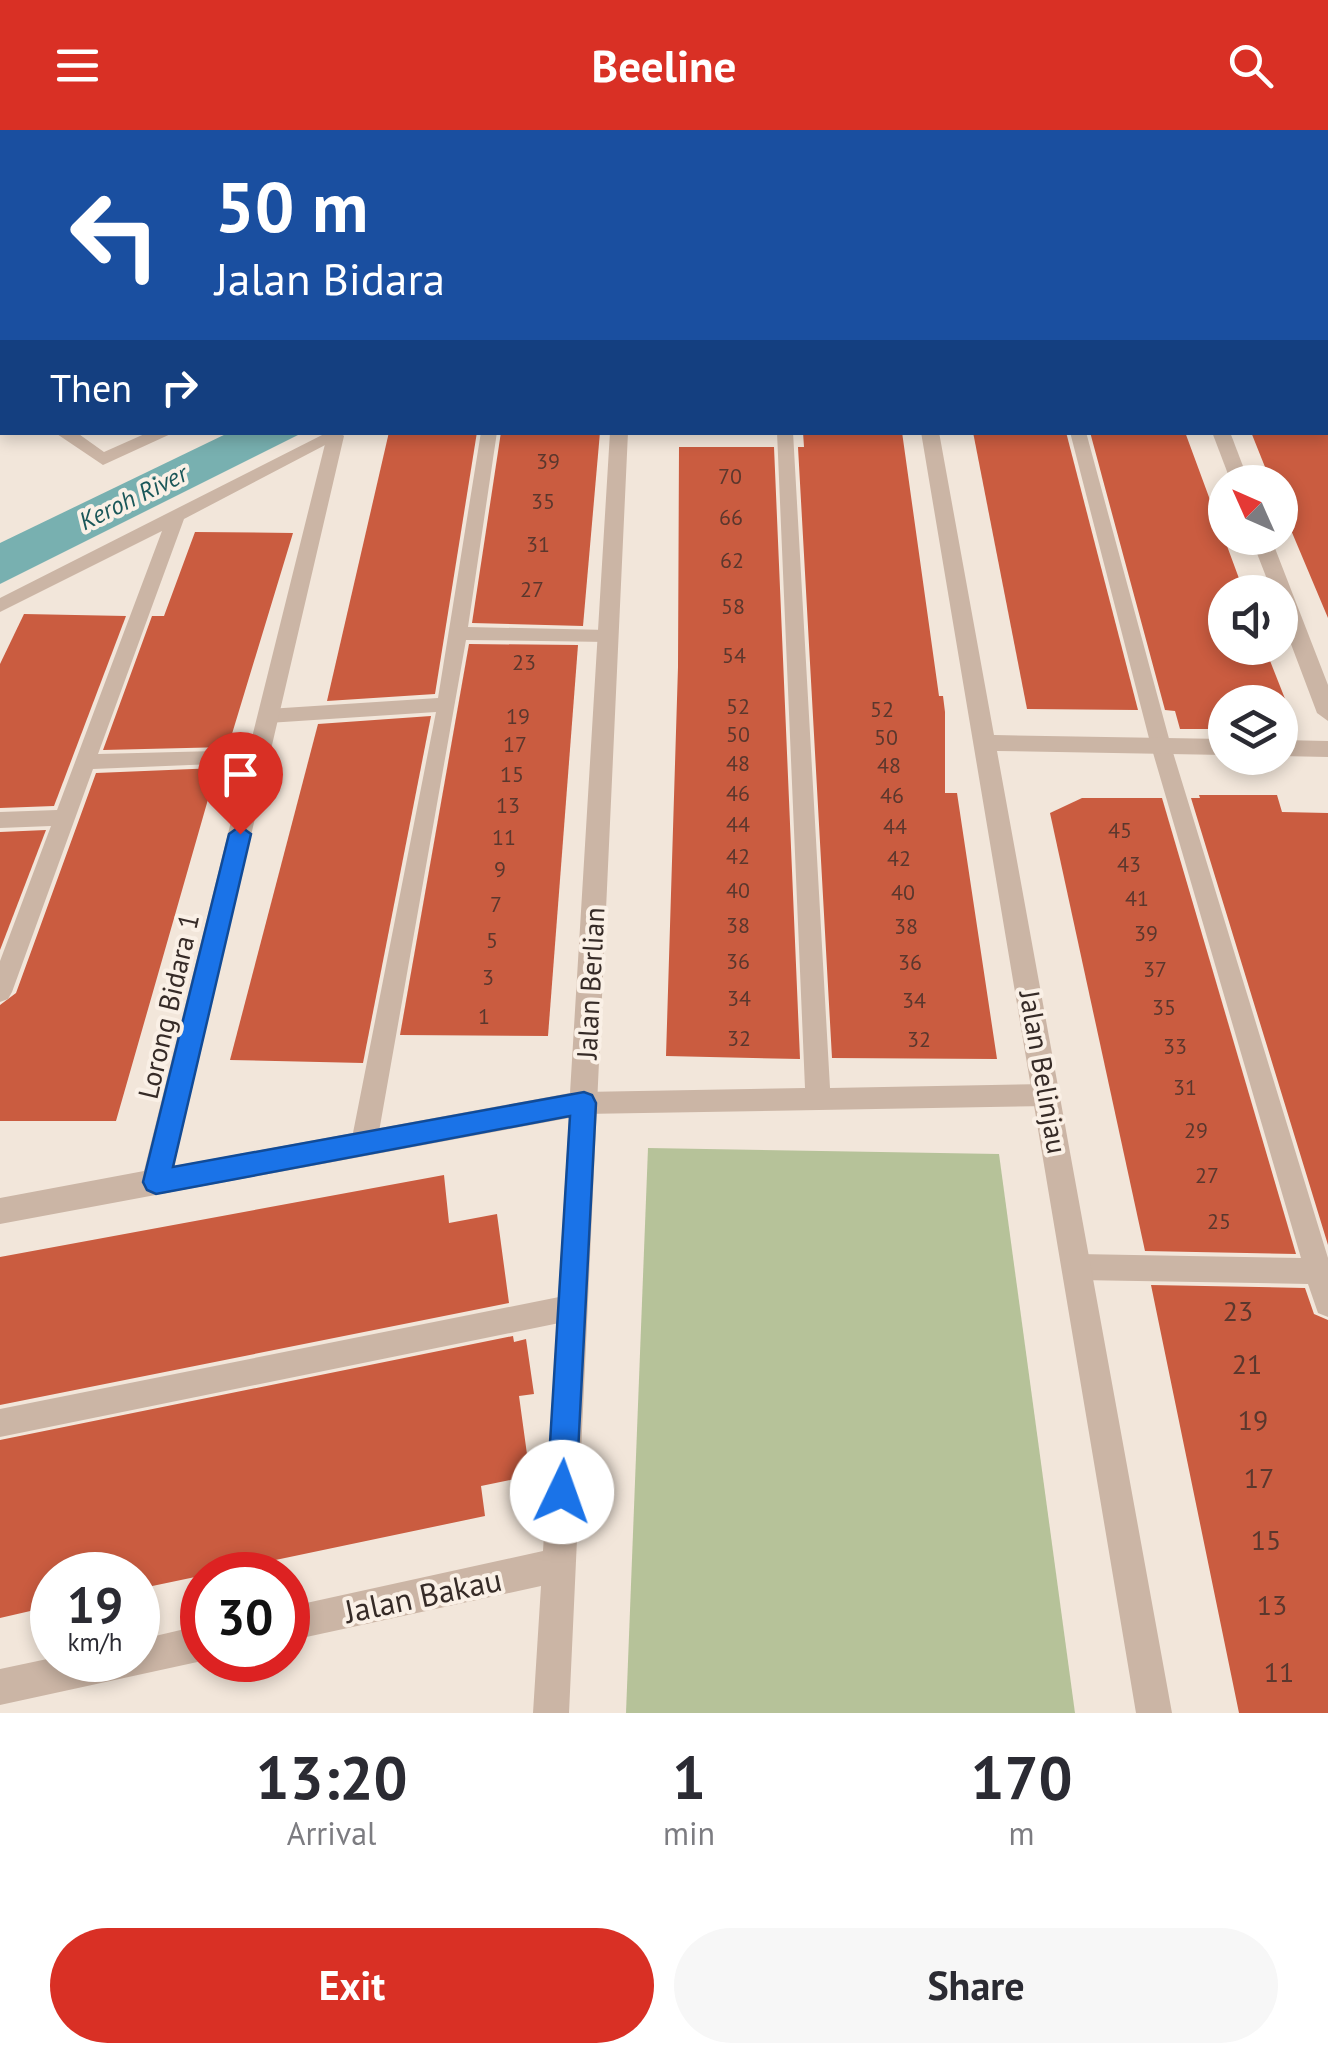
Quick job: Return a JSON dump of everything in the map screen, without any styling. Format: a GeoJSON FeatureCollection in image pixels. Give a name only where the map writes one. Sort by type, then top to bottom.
{"type":"FeatureCollection","features":[{"type":"Feature","properties":{"kind":"street"},"geometry":{"type":"LineString","coordinates":[[67,435],[103,459],[120,456],[160,435]]}},
{"type":"Feature","properties":{"kind":"street","name":"Lorong Bidara 1"},"geometry":{"type":"LineString","coordinates":[[156,1182],[338,435]]}},
{"type":"Feature","properties":{"kind":"street","name":"Jalan Berlian"},"geometry":{"type":"LineString","coordinates":[[550,1713],[619,435]]}},
{"type":"Feature","properties":{"kind":"street","name":"Jalan Belinjau"},"geometry":{"type":"LineString","coordinates":[[931,435],[1154,1713]]}},
{"type":"Feature","properties":{"kind":"street"},"geometry":{"type":"LineString","coordinates":[[1222,435],[1234,465]]}},
{"type":"Feature","properties":{"kind":"street"},"geometry":{"type":"LineString","coordinates":[[1268,555],[1328,713]]}},
{"type":"Feature","properties":{"kind":"street"},"geometry":{"type":"LineString","coordinates":[[985,742],[1208,747]]}},
{"type":"Feature","properties":{"kind":"street"},"geometry":{"type":"LineString","coordinates":[[1298,748],[1328,749]]}},
{"type":"Feature","properties":{"kind":"street"},"geometry":{"type":"LineString","coordinates":[[0,1211],[584,1103]]}},
{"type":"Feature","properties":{"kind":"street","name":"Jalan Bakau"},"geometry":{"type":"LineString","coordinates":[[310,1619],[558,1566]]}},
{"type":"Feature","properties":{"kind":"street"},"geometry":{"type":"LineString","coordinates":[[0,1687],[30,1680]]}},
{"type":"Feature","properties":{"kind":"lane"},"geometry":{"type":"LineString","coordinates":[[0,606],[336,435]]}},
{"type":"Feature","properties":{"kind":"lane"},"geometry":{"type":"LineString","coordinates":[[364,1143],[446,704],[488,435]]}},
{"type":"Feature","properties":{"kind":"lane"},"geometry":{"type":"LineString","coordinates":[[785,435],[818,1099]]}},
{"type":"Feature","properties":{"kind":"lane"},"geometry":{"type":"LineString","coordinates":[[1079,435],[1161,746],[1323,1271],[1328,1304]]}},
{"type":"Feature","properties":{"kind":"lane"},"geometry":{"type":"LineString","coordinates":[[0,992],[176,517]]}},
{"type":"Feature","properties":{"kind":"lane"},"geometry":{"type":"LineString","coordinates":[[456,633],[608,636]]}},
{"type":"Feature","properties":{"kind":"lane"},"geometry":{"type":"LineString","coordinates":[[268,716],[446,704]]}},
{"type":"Feature","properties":{"kind":"lane"},"geometry":{"type":"LineString","coordinates":[[85,762],[258,757]]}},
{"type":"Feature","properties":{"kind":"lane"},"geometry":{"type":"LineString","coordinates":[[0,820],[64,818]]}},
{"type":"Feature","properties":{"kind":"lane"},"geometry":{"type":"LineString","coordinates":[[584,1103],[1048,1095]]}},
{"type":"Feature","properties":{"kind":"lane"},"geometry":{"type":"LineString","coordinates":[[1078,1267],[1323,1271]]}},
{"type":"Feature","properties":{"kind":"lane"},"geometry":{"type":"LineString","coordinates":[[0,1423],[570,1308]]}},
{"type":"Feature","properties":{"kind":"green space"},"geometry":{"type":"Polygon","coordinates":[[[648,1148],[999,1154],[1075,1713],[626,1713],[648,1148]]]}},
{"type":"Feature","properties":{"kind":"water","name":"Keroh River"},"geometry":{"type":"Polygon","coordinates":[[[224,435],[298,435],[0,584],[0,543],[224,435]]]}},
{"type":"Feature","properties":{"kind":"building"},"geometry":{"type":"Polygon","coordinates":[[[388,435],[477,435],[435,694],[327,701],[388,435]]]}},
{"type":"Feature","properties":{"kind":"building"},"geometry":{"type":"Polygon","coordinates":[[[501,435],[600,435],[583,626],[472,623],[501,435]]]}},
{"type":"Feature","properties":{"kind":"building"},"geometry":{"type":"Polygon","coordinates":[[[803,435],[902,435],[939,696],[943,696],[945,712],[945,793],[957,793],[997,1059],[832,1058],[798,447],[804,447],[803,435]]]}},
{"type":"Feature","properties":{"kind":"building"},"geometry":{"type":"Polygon","coordinates":[[[974,435],[1067,435],[1138,710],[1027,709],[974,435]]]}},
{"type":"Feature","properties":{"kind":"building"},"geometry":{"type":"Polygon","coordinates":[[[1091,435],[1186,435],[1208,494],[1208,555],[1230,555],[1238,575],[1208,575],[1208,665],[1272,665],[1280,685],[1208,685],[1208,729],[1180,729],[1175,711],[1165,710],[1091,435]]]}},
{"type":"Feature","properties":{"kind":"building"},"geometry":{"type":"Polygon","coordinates":[[[1252,435],[1328,435],[1328,618],[1298,547],[1298,465],[1264,465],[1252,435]]]}},
{"type":"Feature","properties":{"kind":"building"},"geometry":{"type":"Polygon","coordinates":[[[679,447],[774,447],[800,1059],[666,1056],[678,667],[679,447]]]}},
{"type":"Feature","properties":{"kind":"building"},"geometry":{"type":"Polygon","coordinates":[[[195,532],[293,533],[228,747],[103,750],[152,616],[164,616],[195,532]]]}},
{"type":"Feature","properties":{"kind":"building"},"geometry":{"type":"Polygon","coordinates":[[[24,614],[126,616],[54,806],[0,808],[0,664],[24,614]]]}},
{"type":"Feature","properties":{"kind":"building"},"geometry":{"type":"Polygon","coordinates":[[[469,644],[578,645],[548,1036],[400,1035],[469,644]]]}},
{"type":"Feature","properties":{"kind":"building"},"geometry":{"type":"Polygon","coordinates":[[[431,716],[363,1063],[230,1060],[318,724],[431,716]]]}},
{"type":"Feature","properties":{"kind":"building"},"geometry":{"type":"Polygon","coordinates":[[[217,768],[116,1121],[0,1121],[0,1005],[16,993],[96,773],[217,768]]]}},
{"type":"Feature","properties":{"kind":"building"},"geometry":{"type":"Polygon","coordinates":[[[1199,795],[1277,795],[1282,812],[1328,813],[1328,1245],[1191,798],[1200,798],[1199,795]]]}},
{"type":"Feature","properties":{"kind":"building"},"geometry":{"type":"Polygon","coordinates":[[[1082,798],[1162,798],[1296,1254],[1145,1251],[1050,813],[1082,798]]]}},
{"type":"Feature","properties":{"kind":"building"},"geometry":{"type":"Polygon","coordinates":[[[46,830],[0,950],[0,832],[46,830]]]}},
{"type":"Feature","properties":{"kind":"building"},"geometry":{"type":"Polygon","coordinates":[[[444,1175],[449,1223],[497,1214],[509,1303],[0,1405],[0,1257],[444,1175]]]}},
{"type":"Feature","properties":{"kind":"building"},"geometry":{"type":"Polygon","coordinates":[[[1151,1285],[1305,1288],[1314,1314],[1328,1320],[1328,1713],[1239,1713],[1151,1285]]]}},
{"type":"Feature","properties":{"kind":"building"},"geometry":{"type":"Polygon","coordinates":[[[513,1336],[514,1342],[526,1339],[534,1394],[519,1396],[530,1476],[481,1486],[485,1516],[310,1553],[180,1552],[180,1580],[160,1584],[160,1552],[30,1552],[30,1611],[0,1618],[0,1440],[513,1336]]]}},
{"type":"Feature","properties":{"kind":"route"},"geometry":{"type":"LineString","coordinates":[[240,834],[156,1182],[584,1103],[562,1492]]}}]}
